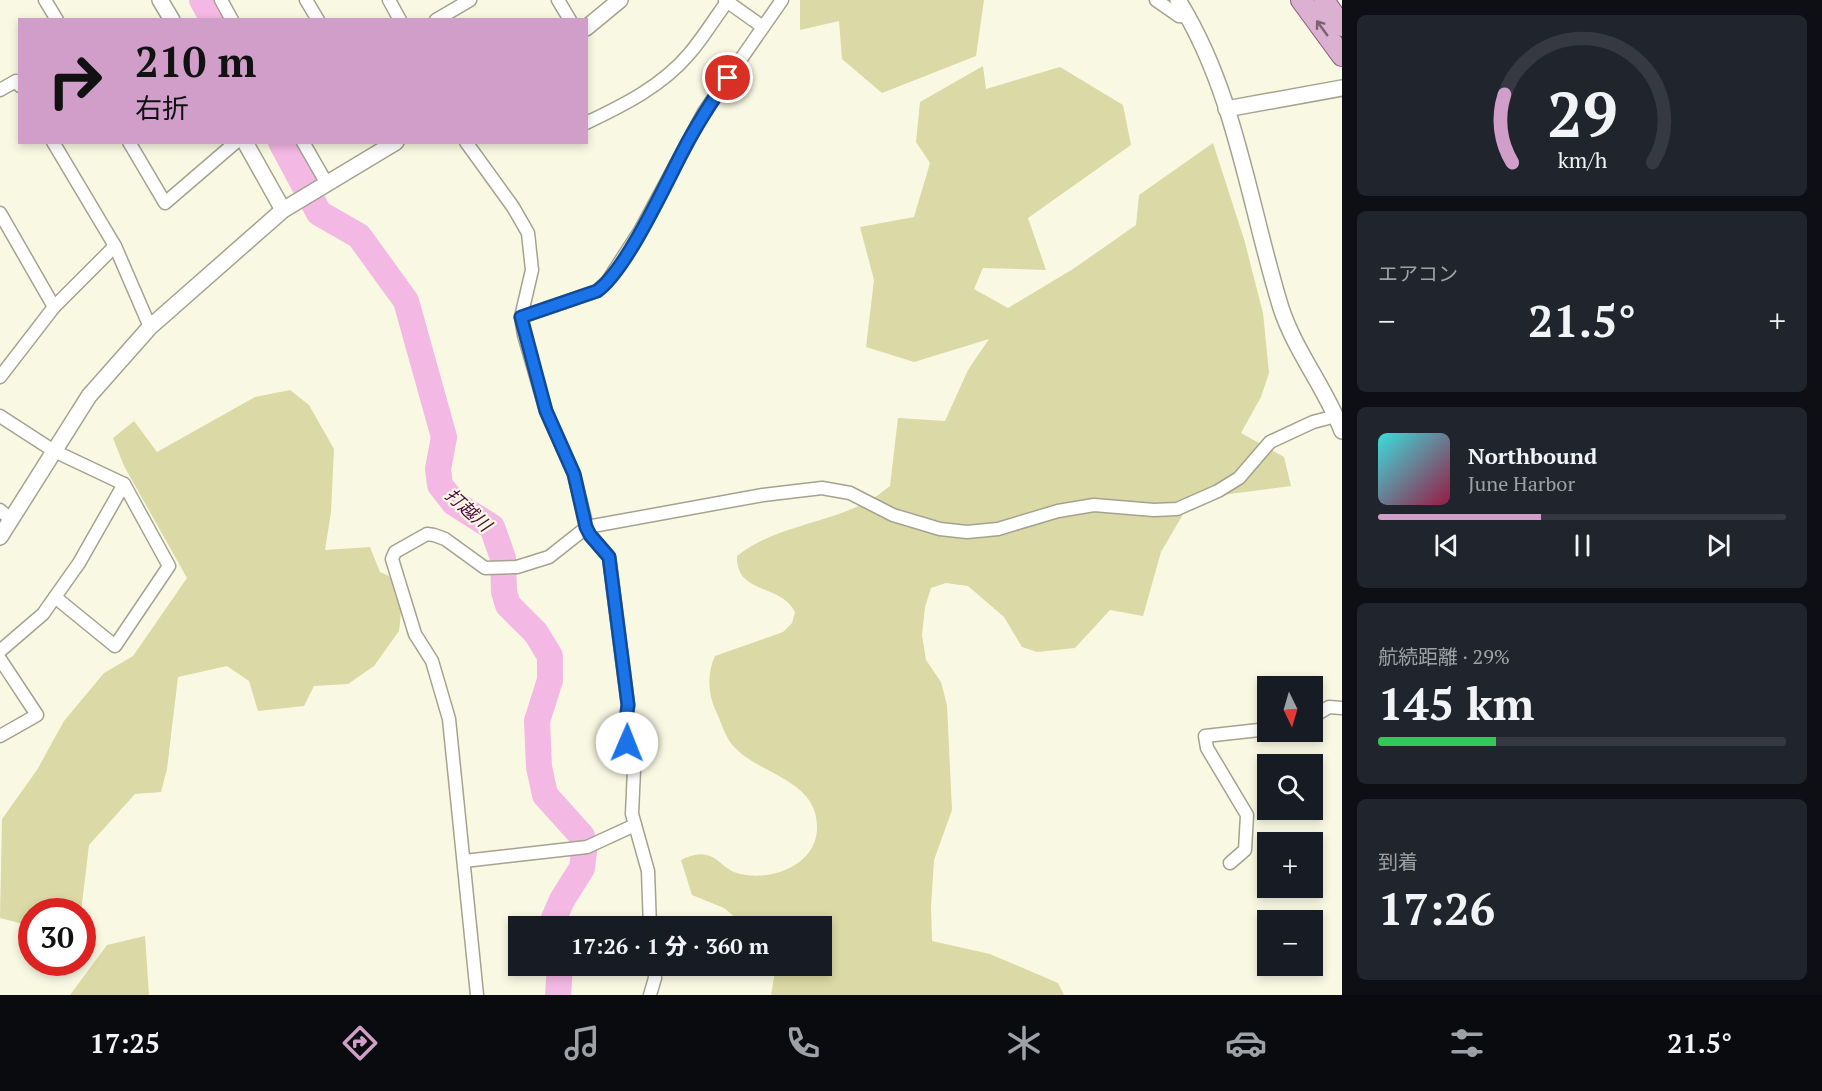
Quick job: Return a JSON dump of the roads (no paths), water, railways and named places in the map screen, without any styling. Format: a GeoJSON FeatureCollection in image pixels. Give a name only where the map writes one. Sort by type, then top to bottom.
{"type":"FeatureCollection","features":[{"type":"Feature","properties":{"kind":"main road"},"geometry":{"type":"LineString","coordinates":[[1302,0],[1342,56]]}},
{"type":"Feature","properties":{"kind":"main road"},"geometry":{"type":"LineString","coordinates":[[1324,0],[1342,25]]}},
{"type":"Feature","properties":{"kind":"street"},"geometry":{"type":"LineString","coordinates":[[45,0],[56,18]]}},
{"type":"Feature","properties":{"kind":"street"},"geometry":{"type":"LineString","coordinates":[[160,0],[171,18]]}},
{"type":"Feature","properties":{"kind":"street"},"geometry":{"type":"LineString","coordinates":[[220,0],[231,18]]}},
{"type":"Feature","properties":{"kind":"street"},"geometry":{"type":"LineString","coordinates":[[306,0],[317,18]]}},
{"type":"Feature","properties":{"kind":"street"},"geometry":{"type":"LineString","coordinates":[[389,0],[399,18]]}},
{"type":"Feature","properties":{"kind":"street"},"geometry":{"type":"LineString","coordinates":[[439,18],[470,0]]}},
{"type":"Feature","properties":{"kind":"street"},"geometry":{"type":"LineString","coordinates":[[558,0],[569,18]]}},
{"type":"Feature","properties":{"kind":"street"},"geometry":{"type":"LineString","coordinates":[[588,26],[620,0]]}},
{"type":"Feature","properties":{"kind":"street"},"geometry":{"type":"LineString","coordinates":[[521,317],[597,291],[608,282],[640,231],[704,112],[782,0]]}},
{"type":"Feature","properties":{"kind":"street"},"geometry":{"type":"LineString","coordinates":[[1156,0],[1179,16],[1188,17]]}},
{"type":"Feature","properties":{"kind":"street"},"geometry":{"type":"LineString","coordinates":[[1178,0],[1188,17],[1226,109],[1249,183],[1282,309],[1342,431]]}},
{"type":"Feature","properties":{"kind":"street"},"geometry":{"type":"LineString","coordinates":[[588,122],[627,104],[662,80],[689,54],[726,1],[763,27]]}},
{"type":"Feature","properties":{"kind":"street"},"geometry":{"type":"LineString","coordinates":[[0,90],[16,81],[18,84]]}},
{"type":"Feature","properties":{"kind":"street"},"geometry":{"type":"LineString","coordinates":[[1226,109],[1342,88]]}},
{"type":"Feature","properties":{"kind":"street"},"geometry":{"type":"LineString","coordinates":[[54,144],[115,246],[150,327]]}},
{"type":"Feature","properties":{"kind":"street"},"geometry":{"type":"LineString","coordinates":[[130,144],[165,203],[234,144]]}},
{"type":"Feature","properties":{"kind":"street"},"geometry":{"type":"LineString","coordinates":[[246,144],[288,207]]}},
{"type":"Feature","properties":{"kind":"street"},"geometry":{"type":"LineString","coordinates":[[304,144],[323,186]]}},
{"type":"Feature","properties":{"kind":"street"},"geometry":{"type":"LineString","coordinates":[[0,537],[5,514],[54,452],[89,396],[150,327],[288,207],[393,144]]}},
{"type":"Feature","properties":{"kind":"street"},"geometry":{"type":"LineString","coordinates":[[467,144],[513,207],[528,233],[532,270],[521,317],[546,411],[574,474],[586,527],[609,557],[628,705],[625,734],[634,769],[632,814],[648,871],[650,916]]}},
{"type":"Feature","properties":{"kind":"street"},"geometry":{"type":"LineString","coordinates":[[0,213],[54,307]]}},
{"type":"Feature","properties":{"kind":"street"},"geometry":{"type":"LineString","coordinates":[[2,368],[54,307],[115,246]]}},
{"type":"Feature","properties":{"kind":"street"},"geometry":{"type":"LineString","coordinates":[[0,416],[54,452],[124,484],[169,566],[115,646],[55,597]]}},
{"type":"Feature","properties":{"kind":"street"},"geometry":{"type":"LineString","coordinates":[[477,995],[449,719],[432,661],[415,634],[392,559],[395,552],[427,534],[434,535],[491,569],[517,567],[549,557],[586,527],[763,495],[822,488],[850,493],[893,515],[940,529],[967,532],[998,529],[1058,511],[1094,505],[1154,510],[1177,509],[1218,491],[1239,478],[1270,442],[1313,422],[1336,416]]}},
{"type":"Feature","properties":{"kind":"street"},"geometry":{"type":"LineString","coordinates":[[0,651],[43,614],[79,563],[124,484]]}},
{"type":"Feature","properties":{"kind":"street"},"geometry":{"type":"LineString","coordinates":[[0,659],[37,715],[0,736]]}},
{"type":"Feature","properties":{"kind":"street"},"geometry":{"type":"LineString","coordinates":[[1323,711],[1329,707],[1342,708]]}},
{"type":"Feature","properties":{"kind":"street"},"geometry":{"type":"LineString","coordinates":[[1230,863],[1245,850],[1247,814],[1207,748],[1205,736],[1257,730]]}},
{"type":"Feature","properties":{"kind":"street"},"geometry":{"type":"LineString","coordinates":[[464,861],[587,847],[635,825]]}},
{"type":"Feature","properties":{"kind":"street"},"geometry":{"type":"LineString","coordinates":[[651,995],[655,976]]}},
{"type":"Feature","properties":{"kind":"waterway","name":"打越川"},"geometry":{"type":"LineString","coordinates":[[202,0],[212,18]]}},
{"type":"Feature","properties":{"kind":"waterway","name":"打越川"},"geometry":{"type":"LineString","coordinates":[[282,144],[319,213],[359,236],[406,301],[444,437],[438,469],[440,485],[454,503],[492,527],[503,558],[504,592],[508,605],[536,633],[550,656],[550,680],[537,721],[539,767],[545,795],[582,836],[584,852],[582,868],[555,916]]}},
{"type":"Feature","properties":{"kind":"waterway","name":"打越川"},"geometry":{"type":"LineString","coordinates":[[558,995],[559,976]]}}]}
